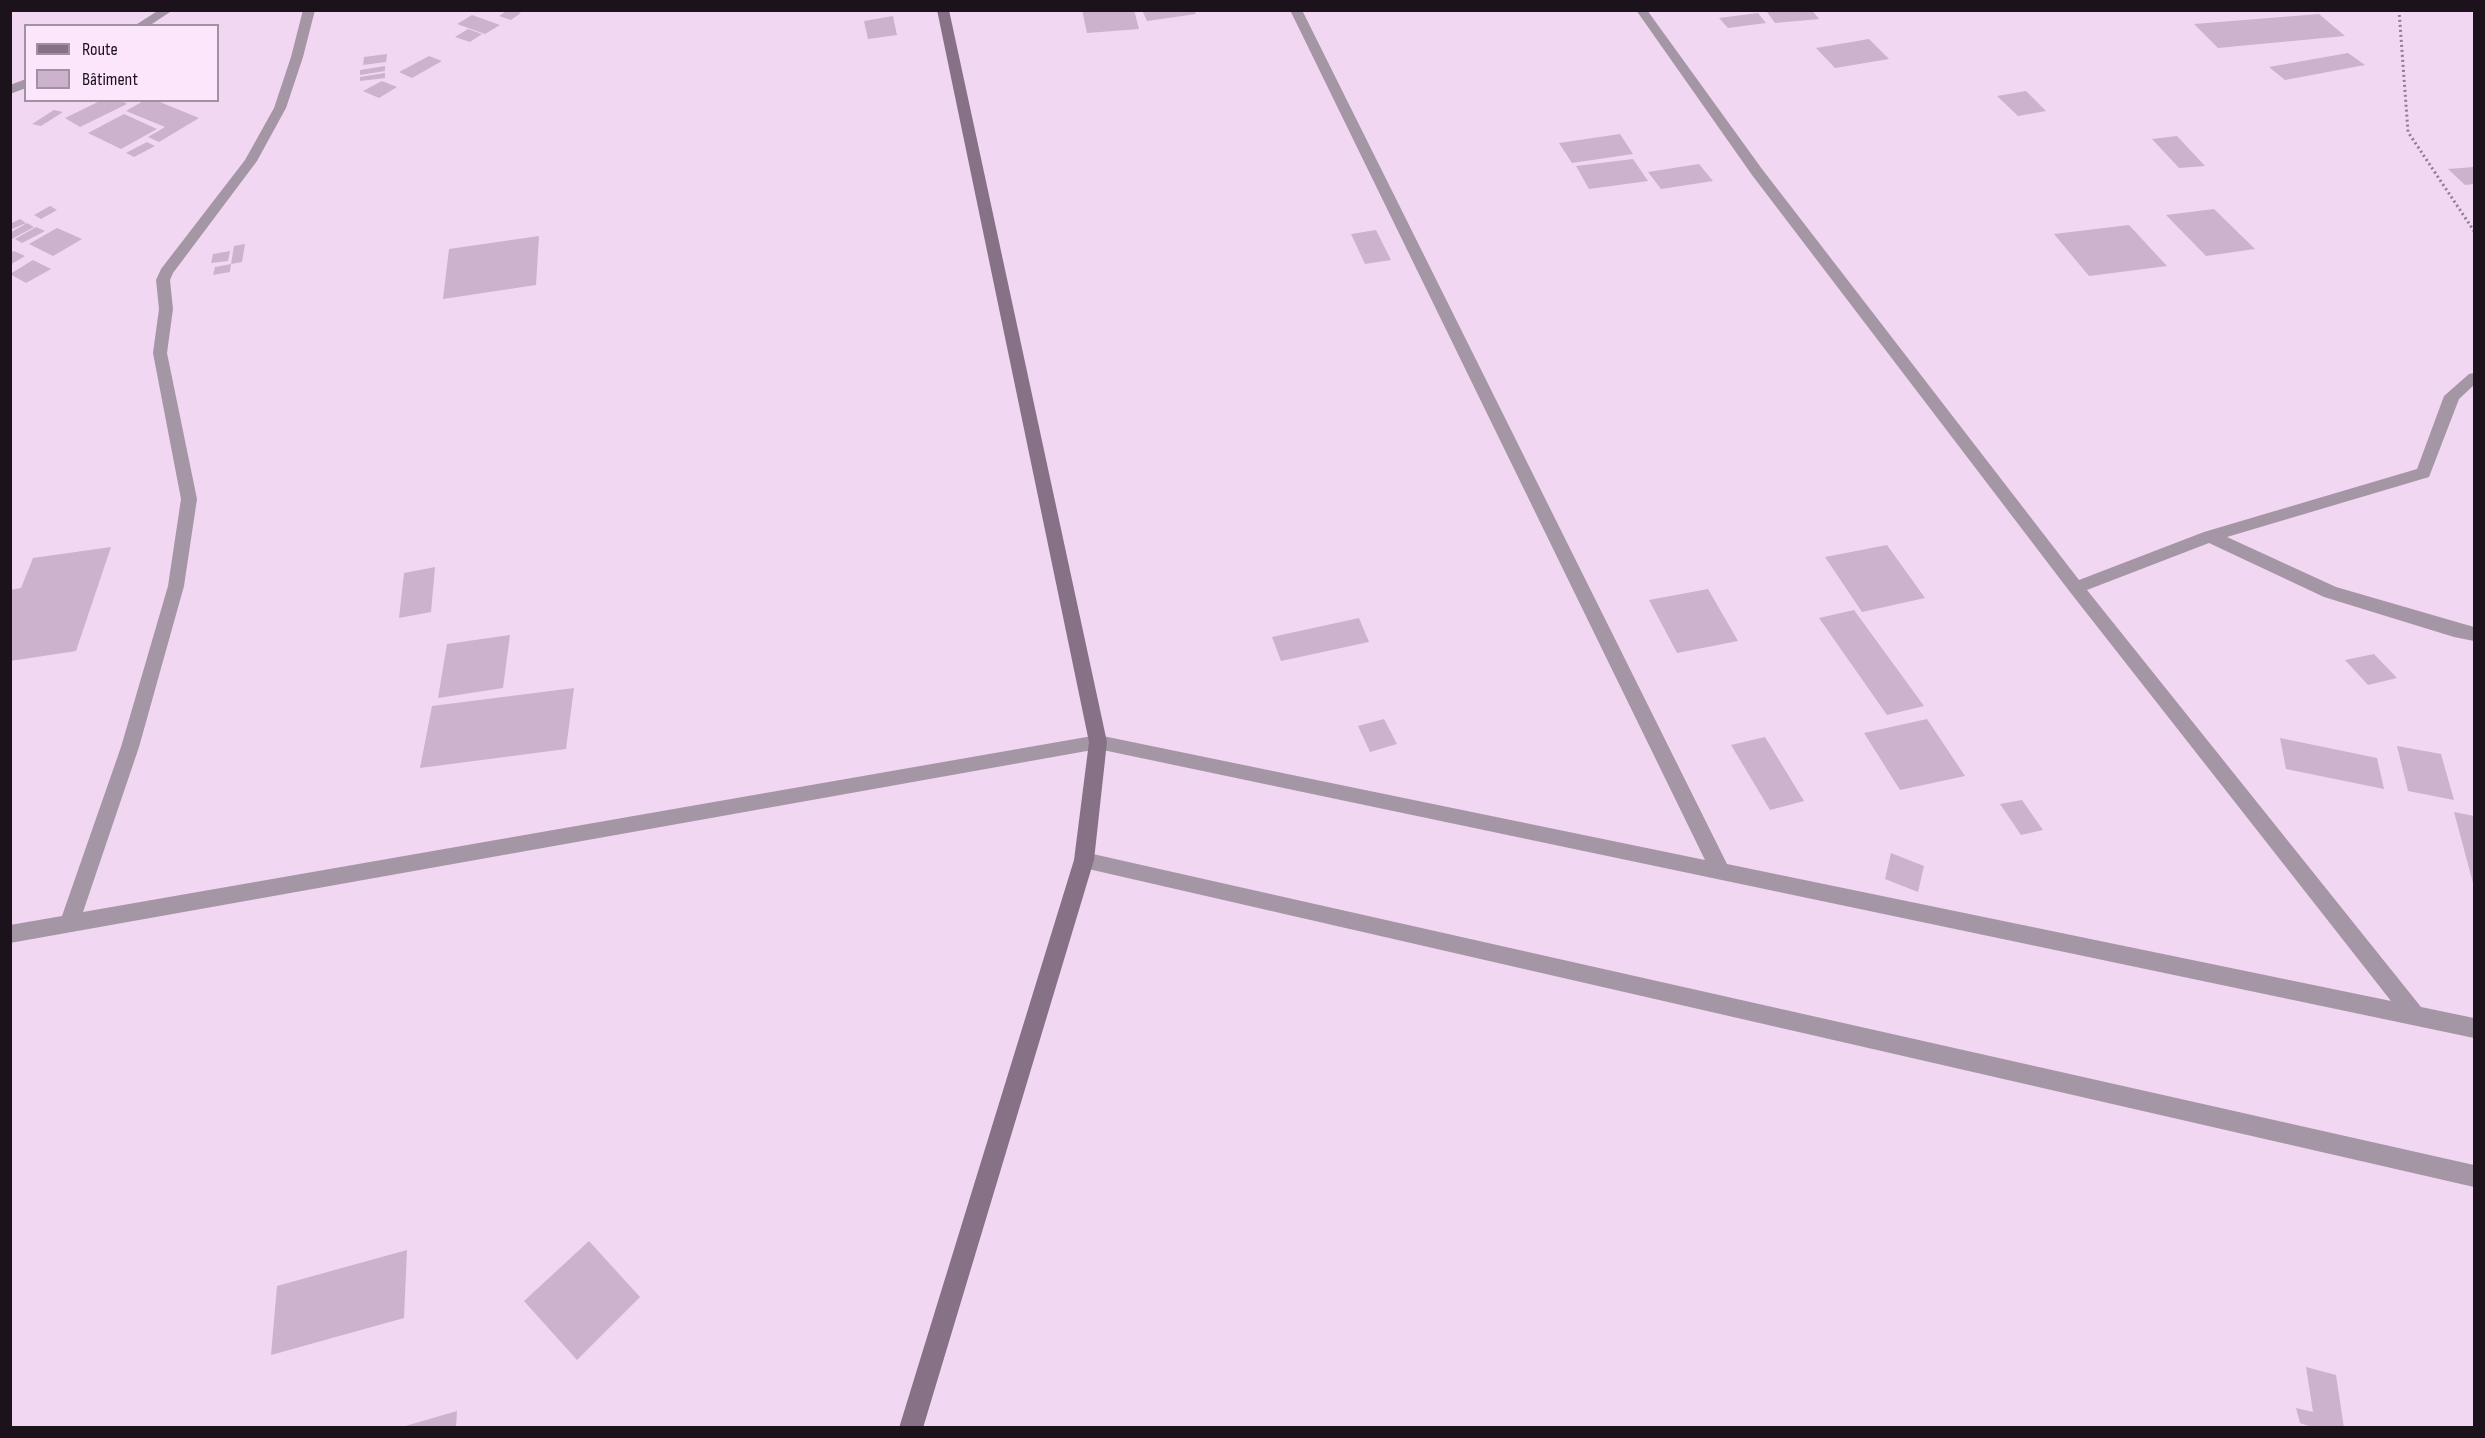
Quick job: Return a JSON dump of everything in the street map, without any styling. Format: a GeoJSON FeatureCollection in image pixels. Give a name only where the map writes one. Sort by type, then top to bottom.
{"type":"FeatureCollection","features":[{"type":"Feature","properties":{"kind":"street"},"geometry":{"type":"LineString","coordinates":[[143,24],[168,10]]}},
{"type":"Feature","properties":{"kind":"street"},"geometry":{"type":"LineString","coordinates":[[69,924],[130,747],[176,586],[189,499],[160,353],[166,309],[163,280],[166,272],[251,161],[276,117],[297,57],[309,10]]}},
{"type":"Feature","properties":{"kind":"street"},"geometry":{"type":"LineString","coordinates":[[911,1428],[1084,860],[1098,742],[944,10]]}},
{"type":"Feature","properties":{"kind":"street"},"geometry":{"type":"LineString","coordinates":[[1296,10],[1721,872]]}},
{"type":"Feature","properties":{"kind":"street"},"geometry":{"type":"LineString","coordinates":[[1641,10],[1757,172],[2076,588],[2415,1016]]}},
{"type":"Feature","properties":{"kind":"street"},"geometry":{"type":"LineString","coordinates":[[10,90],[24,84]]}},
{"type":"Feature","properties":{"kind":"street"},"geometry":{"type":"LineString","coordinates":[[2076,588],[2210,536],[2423,473],[2452,396],[2475,378]]}},
{"type":"Feature","properties":{"kind":"street"},"geometry":{"type":"LineString","coordinates":[[2210,536],[2331,592],[2454,630],[2475,634]]}},
{"type":"Feature","properties":{"kind":"street"},"geometry":{"type":"LineString","coordinates":[[10,934],[1098,742],[2475,1028]]}},
{"type":"Feature","properties":{"kind":"street"},"geometry":{"type":"LineString","coordinates":[[1084,860],[2475,1176]]}},
{"type":"Feature","properties":{"kind":"path"},"geometry":{"type":"LineString","coordinates":[[2399,10],[2408,132],[2475,231]]}},
{"type":"Feature","properties":{"kind":"building"},"geometry":{"type":"Polygon","coordinates":[[[508,10],[521,13],[511,20],[499,16],[508,10]]]}},
{"type":"Feature","properties":{"kind":"building"},"geometry":{"type":"Polygon","coordinates":[[[1082,10],[1134,10],[1139,29],[1087,33],[1082,10]]]}},
{"type":"Feature","properties":{"kind":"building"},"geometry":{"type":"Polygon","coordinates":[[[1142,10],[1194,10],[1196,14],[1147,21],[1142,10]]]}},
{"type":"Feature","properties":{"kind":"building"},"geometry":{"type":"Polygon","coordinates":[[[1812,10],[1819,19],[1775,23],[1767,12],[1812,10]]]}},
{"type":"Feature","properties":{"kind":"building"},"geometry":{"type":"Polygon","coordinates":[[[1758,13],[1766,23],[1728,28],[1719,18],[1758,13]]]}},
{"type":"Feature","properties":{"kind":"building"},"geometry":{"type":"Polygon","coordinates":[[[2319,14],[2345,36],[2218,48],[2194,24],[2319,14]]]}},
{"type":"Feature","properties":{"kind":"building"},"geometry":{"type":"Polygon","coordinates":[[[472,15],[500,25],[485,34],[457,24],[472,15]]]}},
{"type":"Feature","properties":{"kind":"building"},"geometry":{"type":"Polygon","coordinates":[[[893,16],[897,35],[868,39],[864,21],[893,16]]]}},
{"type":"Feature","properties":{"kind":"building"},"geometry":{"type":"Polygon","coordinates":[[[468,29],[482,34],[470,42],[455,37],[468,29]]]}},
{"type":"Feature","properties":{"kind":"building"},"geometry":{"type":"Polygon","coordinates":[[[1869,39],[1889,59],[1835,68],[1816,48],[1869,39]]]}},
{"type":"Feature","properties":{"kind":"building"},"geometry":{"type":"Polygon","coordinates":[[[2348,53],[2365,65],[2285,80],[2269,67],[2348,53]]]}},
{"type":"Feature","properties":{"kind":"building"},"geometry":{"type":"Polygon","coordinates":[[[387,54],[386,62],[363,65],[364,57],[387,54]]]}},
{"type":"Feature","properties":{"kind":"building"},"geometry":{"type":"Polygon","coordinates":[[[429,56],[442,61],[412,78],[399,72],[429,56]]]}},
{"type":"Feature","properties":{"kind":"building"},"geometry":{"type":"Polygon","coordinates":[[[385,66],[385,71],[360,75],[360,70],[385,66]]]}},
{"type":"Feature","properties":{"kind":"building"},"geometry":{"type":"Polygon","coordinates":[[[385,73],[385,78],[360,81],[360,77],[385,73]]]}},
{"type":"Feature","properties":{"kind":"building"},"geometry":{"type":"Polygon","coordinates":[[[382,81],[397,87],[379,98],[363,91],[382,81]]]}},
{"type":"Feature","properties":{"kind":"building"},"geometry":{"type":"Polygon","coordinates":[[[2026,91],[2046,111],[2018,116],[1997,96],[2026,91]]]}},
{"type":"Feature","properties":{"kind":"building"},"geometry":{"type":"Polygon","coordinates":[[[98,102],[127,104],[80,127],[65,118],[98,102]]]}},
{"type":"Feature","properties":{"kind":"building"},"geometry":{"type":"Polygon","coordinates":[[[142,102],[160,102],[199,118],[159,142],[148,137],[165,127],[126,111],[142,102]]]}},
{"type":"Feature","properties":{"kind":"building"},"geometry":{"type":"Polygon","coordinates":[[[54,110],[63,112],[41,126],[32,124],[54,110]]]}},
{"type":"Feature","properties":{"kind":"building"},"geometry":{"type":"Polygon","coordinates":[[[124,114],[157,129],[121,149],[88,133],[124,114]]]}},
{"type":"Feature","properties":{"kind":"building"},"geometry":{"type":"Polygon","coordinates":[[[1620,134],[1633,154],[1572,163],[1559,143],[1620,134]]]}},
{"type":"Feature","properties":{"kind":"building"},"geometry":{"type":"Polygon","coordinates":[[[2177,136],[2205,166],[2179,168],[2152,139],[2177,136]]]}},
{"type":"Feature","properties":{"kind":"building"},"geometry":{"type":"Polygon","coordinates":[[[147,142],[155,146],[134,157],[126,153],[147,142]]]}},
{"type":"Feature","properties":{"kind":"building"},"geometry":{"type":"Polygon","coordinates":[[[1633,159],[1648,181],[1589,189],[1576,166],[1633,159]]]}},
{"type":"Feature","properties":{"kind":"building"},"geometry":{"type":"Polygon","coordinates":[[[1699,164],[1713,181],[1661,189],[1648,172],[1699,164]]]}},
{"type":"Feature","properties":{"kind":"building"},"geometry":{"type":"Polygon","coordinates":[[[2474,167],[2474,184],[2465,185],[2448,169],[2474,167]]]}},
{"type":"Feature","properties":{"kind":"building"},"geometry":{"type":"Polygon","coordinates":[[[50,206],[57,210],[41,219],[34,215],[50,206]]]}},
{"type":"Feature","properties":{"kind":"building"},"geometry":{"type":"Polygon","coordinates":[[[2214,209],[2255,249],[2206,256],[2166,215],[2214,209]]]}},
{"type":"Feature","properties":{"kind":"building"},"geometry":{"type":"Polygon","coordinates":[[[20,219],[26,223],[10,230],[10,224],[20,219]]]}},
{"type":"Feature","properties":{"kind":"building"},"geometry":{"type":"Polygon","coordinates":[[[27,223],[34,227],[10,240],[10,233],[27,223]]]}},
{"type":"Feature","properties":{"kind":"building"},"geometry":{"type":"Polygon","coordinates":[[[2129,225],[2167,266],[2089,276],[2054,234],[2129,225]]]}},
{"type":"Feature","properties":{"kind":"building"},"geometry":{"type":"Polygon","coordinates":[[[36,227],[45,231],[22,243],[15,239],[36,227]]]}},
{"type":"Feature","properties":{"kind":"building"},"geometry":{"type":"Polygon","coordinates":[[[57,228],[82,239],[53,256],[29,244],[57,228]]]}},
{"type":"Feature","properties":{"kind":"building"},"geometry":{"type":"Polygon","coordinates":[[[1376,230],[1391,260],[1365,264],[1351,234],[1376,230]]]}},
{"type":"Feature","properties":{"kind":"building"},"geometry":{"type":"Polygon","coordinates":[[[539,236],[536,285],[443,299],[449,249],[539,236]]]}},
{"type":"Feature","properties":{"kind":"building"},"geometry":{"type":"Polygon","coordinates":[[[245,244],[242,262],[231,264],[234,246],[245,244]]]}},
{"type":"Feature","properties":{"kind":"building"},"geometry":{"type":"Polygon","coordinates":[[[14,251],[25,256],[10,265],[10,253],[14,251]]]}},
{"type":"Feature","properties":{"kind":"building"},"geometry":{"type":"Polygon","coordinates":[[[230,251],[228,261],[211,263],[213,254],[230,251]]]}},
{"type":"Feature","properties":{"kind":"building"},"geometry":{"type":"Polygon","coordinates":[[[33,260],[51,269],[26,283],[10,274],[33,260]]]}},
{"type":"Feature","properties":{"kind":"building"},"geometry":{"type":"Polygon","coordinates":[[[231,264],[230,272],[213,275],[215,267],[231,264]]]}},
{"type":"Feature","properties":{"kind":"building"},"geometry":{"type":"Polygon","coordinates":[[[1887,545],[1925,598],[1862,612],[1825,557],[1887,545]]]}},
{"type":"Feature","properties":{"kind":"building"},"geometry":{"type":"Polygon","coordinates":[[[111,547],[76,651],[10,661],[10,590],[21,588],[33,558],[111,547]]]}},
{"type":"Feature","properties":{"kind":"building"},"geometry":{"type":"Polygon","coordinates":[[[435,567],[431,612],[399,618],[404,573],[435,567]]]}},
{"type":"Feature","properties":{"kind":"building"},"geometry":{"type":"Polygon","coordinates":[[[1708,589],[1738,641],[1677,653],[1649,600],[1708,589]]]}},
{"type":"Feature","properties":{"kind":"building"},"geometry":{"type":"Polygon","coordinates":[[[1854,610],[1924,706],[1887,715],[1819,618],[1854,610]]]}},
{"type":"Feature","properties":{"kind":"building"},"geometry":{"type":"Polygon","coordinates":[[[1359,618],[1369,642],[1281,661],[1272,637],[1359,618]]]}},
{"type":"Feature","properties":{"kind":"building"},"geometry":{"type":"Polygon","coordinates":[[[510,635],[503,688],[438,698],[447,644],[510,635]]]}},
{"type":"Feature","properties":{"kind":"building"},"geometry":{"type":"Polygon","coordinates":[[[2374,654],[2397,678],[2368,685],[2345,660],[2374,654]]]}},
{"type":"Feature","properties":{"kind":"building"},"geometry":{"type":"Polygon","coordinates":[[[574,688],[566,749],[420,768],[432,706],[574,688]]]}},
{"type":"Feature","properties":{"kind":"building"},"geometry":{"type":"Polygon","coordinates":[[[1384,719],[1397,744],[1370,752],[1358,726],[1384,719]]]}},
{"type":"Feature","properties":{"kind":"building"},"geometry":{"type":"Polygon","coordinates":[[[1927,719],[1965,776],[1900,790],[1864,733],[1927,719]]]}},
{"type":"Feature","properties":{"kind":"building"},"geometry":{"type":"Polygon","coordinates":[[[1765,737],[1804,801],[1770,810],[1731,745],[1765,737]]]}},
{"type":"Feature","properties":{"kind":"building"},"geometry":{"type":"Polygon","coordinates":[[[2280,738],[2377,758],[2384,789],[2286,769],[2280,738]]]}},
{"type":"Feature","properties":{"kind":"building"},"geometry":{"type":"Polygon","coordinates":[[[2397,746],[2441,754],[2454,800],[2408,791],[2397,746]]]}},
{"type":"Feature","properties":{"kind":"building"},"geometry":{"type":"Polygon","coordinates":[[[2022,800],[2043,830],[2021,835],[2000,804],[2022,800]]]}},
{"type":"Feature","properties":{"kind":"building"},"geometry":{"type":"Polygon","coordinates":[[[2454,812],[2474,816],[2474,883],[2473,883],[2454,812]]]}},
{"type":"Feature","properties":{"kind":"building"},"geometry":{"type":"Polygon","coordinates":[[[1891,853],[1924,866],[1918,892],[1885,879],[1891,853]]]}},
{"type":"Feature","properties":{"kind":"building"},"geometry":{"type":"Polygon","coordinates":[[[589,1241],[640,1297],[577,1360],[524,1301],[589,1241]]]}},
{"type":"Feature","properties":{"kind":"building"},"geometry":{"type":"Polygon","coordinates":[[[407,1250],[404,1318],[271,1355],[277,1286],[407,1250]]]}},
{"type":"Feature","properties":{"kind":"building"},"geometry":{"type":"Polygon","coordinates":[[[2306,1367],[2336,1375],[2344,1428],[2314,1428],[2300,1423],[2296,1408],[2313,1412],[2306,1367]]]}},
{"type":"Feature","properties":{"kind":"building"},"geometry":{"type":"Polygon","coordinates":[[[457,1411],[456,1428],[402,1428],[402,1427],[457,1411]]]}}]}
